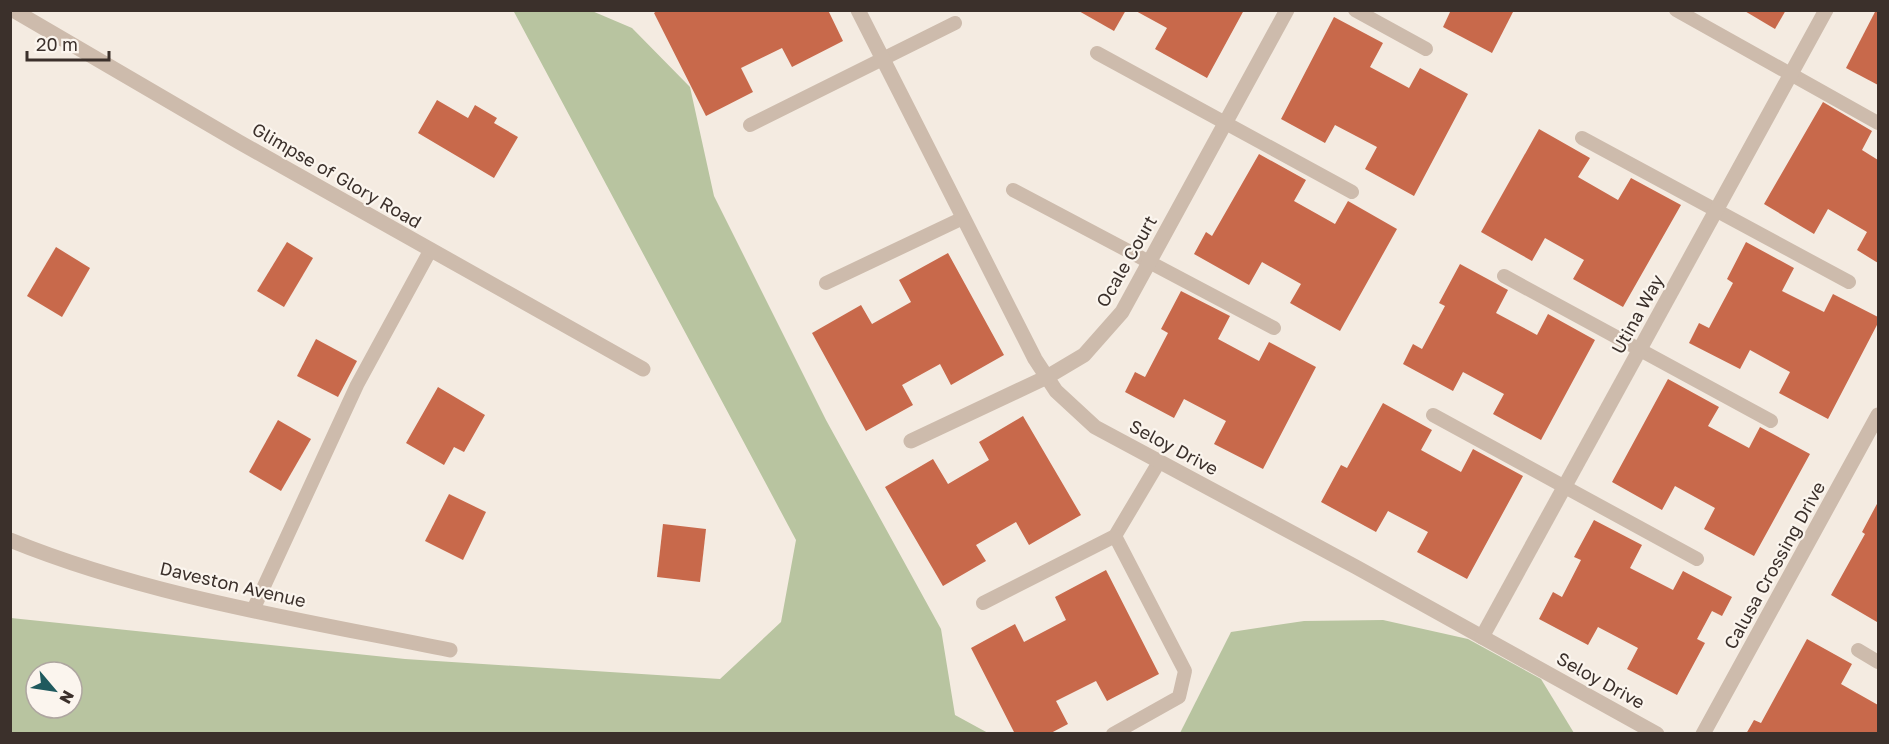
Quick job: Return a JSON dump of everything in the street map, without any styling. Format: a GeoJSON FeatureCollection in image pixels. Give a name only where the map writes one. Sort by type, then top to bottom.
{"type":"FeatureCollection","features":[{"type":"Feature","properties":{"kind":"street","name":"Glimpse of Glory Road"},"geometry":{"type":"LineString","coordinates":[[14,10],[430,251],[643,369]]}},
{"type":"Feature","properties":{"kind":"street","name":"Seloy Drive"},"geometry":{"type":"LineString","coordinates":[[858,10],[1035,359],[1056,391],[1095,427],[1657,734]]}},
{"type":"Feature","properties":{"kind":"street","name":"Ocale Court"},"geometry":{"type":"LineString","coordinates":[[911,441],[1047,377],[1084,356],[1103,336],[1122,312],[1287,10]]}},
{"type":"Feature","properties":{"kind":"street","name":"Utina Way"},"geometry":{"type":"LineString","coordinates":[[1482,637],[1826,10]]}},
{"type":"Feature","properties":{"kind":"street","name":"Calusa Crossing Drive"},"geometry":{"type":"LineString","coordinates":[[1703,734],[1878,415]]}},
{"type":"Feature","properties":{"kind":"street","name":"Daveston Avenue"},"geometry":{"type":"LineString","coordinates":[[10,540],[46,555],[113,576],[253,610],[450,650]]}},
{"type":"Feature","properties":{"kind":"lane"},"geometry":{"type":"LineString","coordinates":[[1355,10],[1426,49]]}},
{"type":"Feature","properties":{"kind":"lane"},"geometry":{"type":"LineString","coordinates":[[1676,10],[1878,123]]}},
{"type":"Feature","properties":{"kind":"lane"},"geometry":{"type":"LineString","coordinates":[[750,125],[882,57],[955,23]]}},
{"type":"Feature","properties":{"kind":"lane"},"geometry":{"type":"LineString","coordinates":[[1097,53],[1352,192]]}},
{"type":"Feature","properties":{"kind":"lane"},"geometry":{"type":"LineString","coordinates":[[1582,138],[1849,282]]}},
{"type":"Feature","properties":{"kind":"lane"},"geometry":{"type":"LineString","coordinates":[[1013,190],[1274,328]]}},
{"type":"Feature","properties":{"kind":"lane"},"geometry":{"type":"LineString","coordinates":[[826,283],[963,218]]}},
{"type":"Feature","properties":{"kind":"lane"},"geometry":{"type":"LineString","coordinates":[[253,610],[357,385],[430,251]]}},
{"type":"Feature","properties":{"kind":"lane"},"geometry":{"type":"LineString","coordinates":[[1504,276],[1771,421]]}},
{"type":"Feature","properties":{"kind":"lane"},"geometry":{"type":"LineString","coordinates":[[1433,415],[1697,560]]}},
{"type":"Feature","properties":{"kind":"lane"},"geometry":{"type":"LineString","coordinates":[[983,603],[1115,536],[1159,462]]}},
{"type":"Feature","properties":{"kind":"lane"},"geometry":{"type":"LineString","coordinates":[[1113,734],[1179,697],[1185,670],[1115,536]]}},
{"type":"Feature","properties":{"kind":"lane"},"geometry":{"type":"LineString","coordinates":[[1858,650],[1878,662]]}},
{"type":"Feature","properties":{"kind":"green space"},"geometry":{"type":"Polygon","coordinates":[[[513,10],[592,11],[632,28],[690,87],[714,196],[826,420],[941,629],[955,715],[988,733],[11,733],[11,618],[405,659],[720,679],[781,622],[796,540],[513,10]]]}},
{"type":"Feature","properties":{"kind":"green space"},"geometry":{"type":"Polygon","coordinates":[[[1383,620],[1468,639],[1541,679],[1574,733],[1180,733],[1231,632],[1304,621],[1383,620]]]}},
{"type":"Feature","properties":{"kind":"building"},"geometry":{"type":"Polygon","coordinates":[[[658,10],[828,10],[843,41],[792,67],[782,48],[741,68],[753,92],[706,116],[654,13],[658,10]]]}},
{"type":"Feature","properties":{"kind":"building"},"geometry":{"type":"Polygon","coordinates":[[[1077,10],[1126,10],[1114,31],[1077,10]]]}},
{"type":"Feature","properties":{"kind":"building"},"geometry":{"type":"Polygon","coordinates":[[[1134,10],[1244,10],[1207,78],[1155,49],[1167,28],[1134,10]]]}},
{"type":"Feature","properties":{"kind":"building"},"geometry":{"type":"Polygon","coordinates":[[[1451,10],[1514,10],[1492,53],[1443,27],[1451,10]]]}},
{"type":"Feature","properties":{"kind":"building"},"geometry":{"type":"Polygon","coordinates":[[[1743,10],[1786,10],[1775,29],[1743,10]]]}},
{"type":"Feature","properties":{"kind":"building"},"geometry":{"type":"Polygon","coordinates":[[[1878,10],[1878,85],[1846,68],[1878,10]]]}},
{"type":"Feature","properties":{"kind":"building"},"geometry":{"type":"Polygon","coordinates":[[[1334,17],[1383,43],[1370,67],[1409,88],[1420,68],[1468,94],[1414,196],[1365,169],[1377,147],[1335,125],[1325,143],[1281,119],[1334,17]]]}},
{"type":"Feature","properties":{"kind":"building"},"geometry":{"type":"Polygon","coordinates":[[[437,100],[468,118],[475,105],[497,118],[494,123],[518,137],[494,178],[418,133],[437,100]]]}},
{"type":"Feature","properties":{"kind":"building"},"geometry":{"type":"Polygon","coordinates":[[[1823,102],[1872,131],[1862,150],[1878,160],[1878,263],[1857,250],[1867,232],[1828,209],[1814,234],[1764,204],[1823,102]]]}},
{"type":"Feature","properties":{"kind":"building"},"geometry":{"type":"Polygon","coordinates":[[[1539,129],[1590,158],[1578,177],[1618,200],[1631,178],[1681,205],[1623,307],[1573,279],[1584,260],[1545,238],[1532,261],[1481,232],[1539,129]]]}},
{"type":"Feature","properties":{"kind":"building"},"geometry":{"type":"Polygon","coordinates":[[[1259,154],[1306,180],[1294,201],[1335,224],[1348,201],[1397,229],[1340,331],[1290,303],[1301,284],[1262,262],[1249,285],[1194,254],[1206,232],[1212,236],[1259,154]]]}},
{"type":"Feature","properties":{"kind":"building"},"geometry":{"type":"Polygon","coordinates":[[[287,242],[313,258],[284,307],[257,291],[287,242]]]}},
{"type":"Feature","properties":{"kind":"building"},"geometry":{"type":"Polygon","coordinates":[[[1746,242],[1794,268],[1782,291],[1824,312],[1833,294],[1878,317],[1878,323],[1828,419],[1779,393],[1790,372],[1750,350],[1740,369],[1689,343],[1699,323],[1709,328],[1733,283],[1727,279],[1746,242]]]}},
{"type":"Feature","properties":{"kind":"building"},"geometry":{"type":"Polygon","coordinates":[[[56,247],[90,268],[62,317],[27,296],[56,247]]]}},
{"type":"Feature","properties":{"kind":"building"},"geometry":{"type":"Polygon","coordinates":[[[948,253],[1004,355],[951,385],[940,364],[902,385],[913,405],[866,431],[812,333],[861,305],[872,324],[911,302],[899,280],[948,253]]]}},
{"type":"Feature","properties":{"kind":"building"},"geometry":{"type":"Polygon","coordinates":[[[1460,264],[1508,290],[1496,313],[1537,335],[1548,314],[1595,340],[1541,440],[1493,414],[1504,394],[1463,372],[1453,391],[1403,364],[1413,344],[1422,349],[1445,306],[1439,303],[1460,264]]]}},
{"type":"Feature","properties":{"kind":"building"},"geometry":{"type":"Polygon","coordinates":[[[1181,291],[1230,316],[1218,339],[1259,361],[1269,342],[1316,367],[1263,469],[1214,444],[1226,421],[1184,399],[1174,418],[1125,392],[1135,372],[1145,377],[1168,333],[1161,329],[1181,291]]]}},
{"type":"Feature","properties":{"kind":"building"},"geometry":{"type":"Polygon","coordinates":[[[316,339],[357,361],[338,397],[297,376],[316,339]]]}},
{"type":"Feature","properties":{"kind":"building"},"geometry":{"type":"Polygon","coordinates":[[[1668,379],[1719,407],[1708,426],[1749,448],[1760,427],[1810,454],[1754,556],[1704,529],[1715,508],[1675,486],[1662,510],[1612,482],[1668,379]]]}},
{"type":"Feature","properties":{"kind":"building"},"geometry":{"type":"Polygon","coordinates":[[[438,387],[485,415],[464,452],[454,447],[444,465],[406,443],[438,387]]]}},
{"type":"Feature","properties":{"kind":"building"},"geometry":{"type":"Polygon","coordinates":[[[1383,403],[1432,430],[1421,450],[1461,472],[1473,449],[1523,476],[1467,579],[1417,552],[1428,532],[1388,511],[1376,532],[1321,502],[1341,465],[1347,468],[1383,403]]]}},
{"type":"Feature","properties":{"kind":"building"},"geometry":{"type":"Polygon","coordinates":[[[1023,416],[1081,515],[1029,545],[1016,522],[976,545],[986,561],[943,586],[885,487],[933,459],[948,484],[989,460],[979,442],[1023,416]]]}},
{"type":"Feature","properties":{"kind":"building"},"geometry":{"type":"Polygon","coordinates":[[[278,420],[311,439],[281,491],[249,472],[278,420]]]}},
{"type":"Feature","properties":{"kind":"building"},"geometry":{"type":"Polygon","coordinates":[[[449,494],[486,512],[463,560],[425,541],[449,494]]]}},
{"type":"Feature","properties":{"kind":"building"},"geometry":{"type":"Polygon","coordinates":[[[1878,502],[1877,622],[1831,595],[1865,534],[1862,532],[1878,502]]]}},
{"type":"Feature","properties":{"kind":"building"},"geometry":{"type":"Polygon","coordinates":[[[1594,520],[1642,545],[1630,568],[1673,590],[1683,571],[1732,597],[1722,616],[1712,611],[1697,639],[1705,643],[1677,695],[1627,669],[1638,648],[1598,627],[1588,645],[1539,619],[1553,592],[1562,597],[1581,560],[1574,557],[1594,520]]]}},
{"type":"Feature","properties":{"kind":"building"},"geometry":{"type":"Polygon","coordinates":[[[663,524],[706,529],[700,582],[657,577],[663,524]]]}},
{"type":"Feature","properties":{"kind":"building"},"geometry":{"type":"Polygon","coordinates":[[[1106,570],[1159,674],[1107,701],[1096,681],[1056,701],[1068,724],[1049,734],[1015,734],[971,648],[1015,624],[1024,642],[1066,620],[1055,597],[1106,570]]]}},
{"type":"Feature","properties":{"kind":"building"},"geometry":{"type":"Polygon","coordinates":[[[1807,639],[1852,664],[1841,684],[1878,705],[1878,734],[1746,734],[1754,720],[1761,723],[1807,639]]]}}]}
